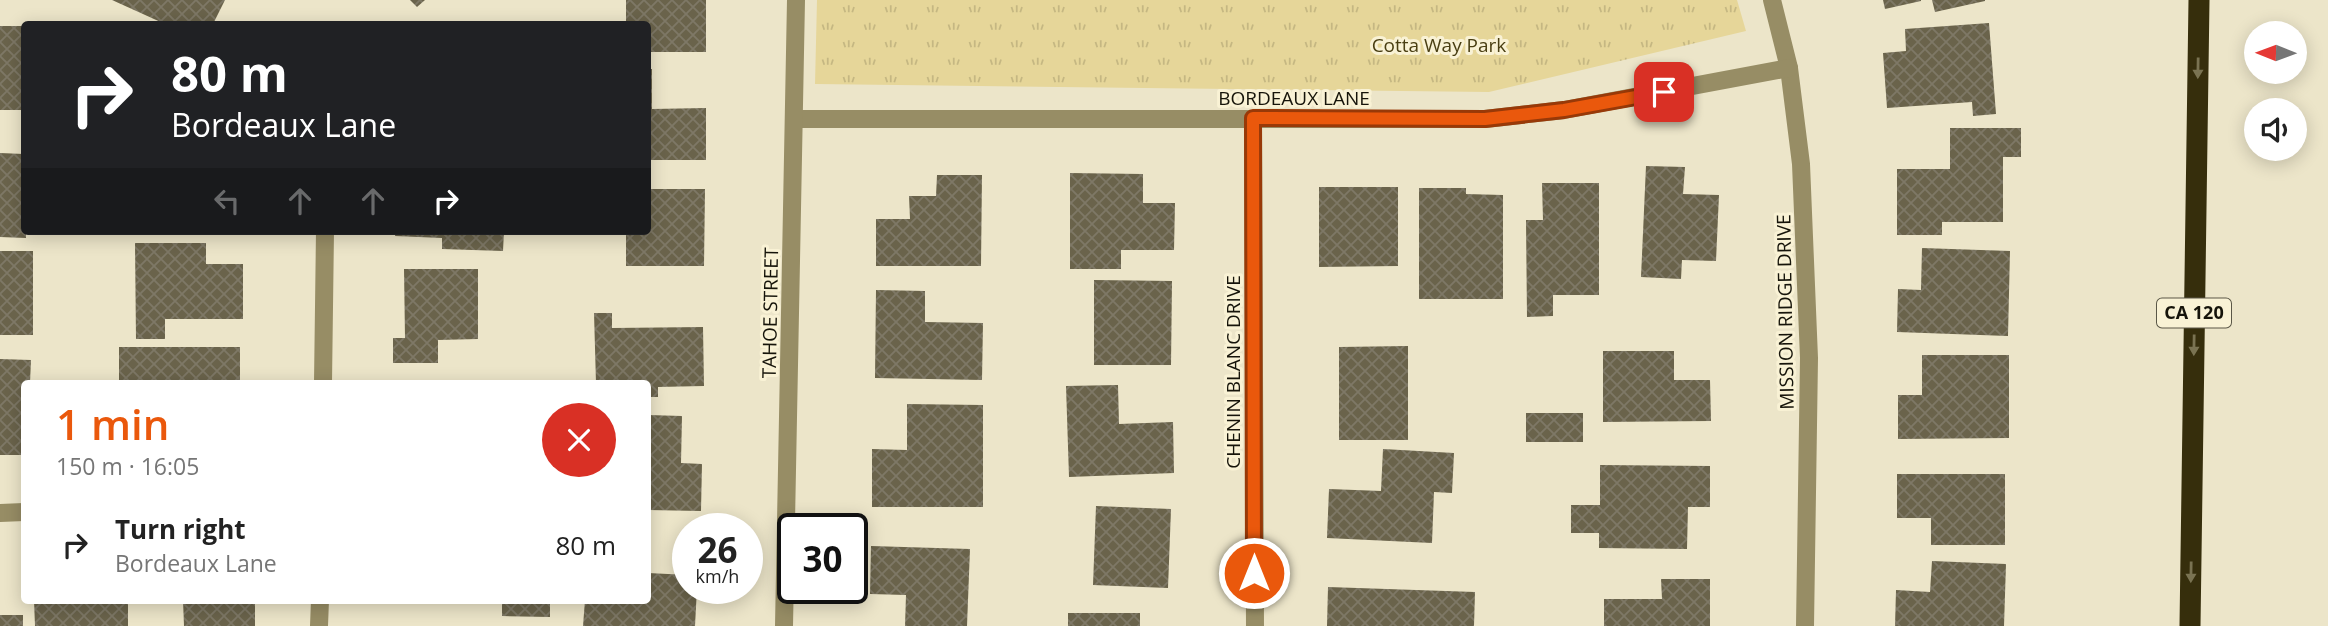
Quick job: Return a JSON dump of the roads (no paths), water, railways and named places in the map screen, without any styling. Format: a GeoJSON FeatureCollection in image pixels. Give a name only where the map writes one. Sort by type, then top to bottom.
{"type":"FeatureCollection","features":[{"type":"Feature","properties":{"kind":"highway","name":"CA 120"},"geometry":{"type":"LineString","coordinates":[[2190,626],[2199,0]]}},
{"type":"Feature","properties":{"kind":"street","name":"TAHOE STREET"},"geometry":{"type":"LineString","coordinates":[[784,626],[796,0]]}},
{"type":"Feature","properties":{"kind":"street","name":"MISSION RIDGE DRIVE"},"geometry":{"type":"LineString","coordinates":[[1772,0],[1789,68],[1801,164],[1809,358],[1805,626]]}},
{"type":"Feature","properties":{"kind":"street","name":"BORDEAUX LANE"},"geometry":{"type":"LineString","coordinates":[[795,119],[1485,119],[1564,110],[1789,68]]}},
{"type":"Feature","properties":{"kind":"street","name":"CHENIN BLANC DRIVE"},"geometry":{"type":"LineString","coordinates":[[1253,118],[1255,626]]}},
{"type":"Feature","properties":{"kind":"street"},"geometry":{"type":"LineString","coordinates":[[323,380],[326,235]]}},
{"type":"Feature","properties":{"kind":"street"},"geometry":{"type":"LineString","coordinates":[[0,513],[21,512]]}},
{"type":"Feature","properties":{"kind":"street"},"geometry":{"type":"LineString","coordinates":[[319,626],[320,604]]}},
{"type":"Feature","properties":{"kind":"park label","name":"Cotta Way Park"},"geometry":{"type":"Point","coordinates":[1439,45]}}]}
